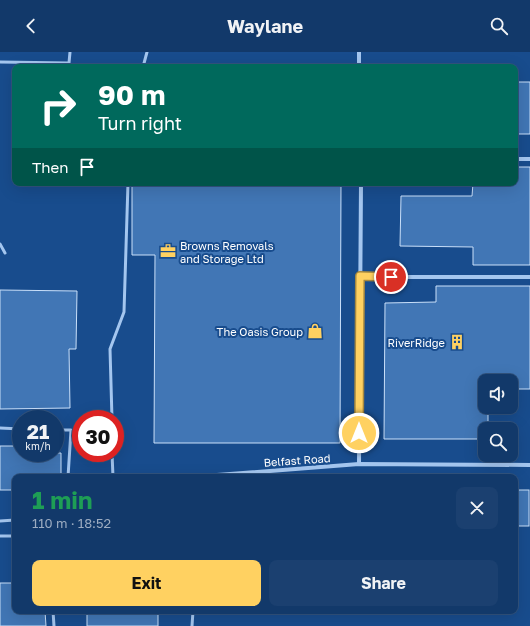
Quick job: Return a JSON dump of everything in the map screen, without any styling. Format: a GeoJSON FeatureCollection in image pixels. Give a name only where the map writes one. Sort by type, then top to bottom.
{"type":"FeatureCollection","features":[{"type":"Feature","properties":{"kind":"street"},"geometry":{"type":"LineString","coordinates":[[359,52],[359,64]]}},
{"type":"Feature","properties":{"kind":"street"},"geometry":{"type":"LineString","coordinates":[[518,159],[530,159]]}},
{"type":"Feature","properties":{"kind":"street"},"geometry":{"type":"LineString","coordinates":[[359,464],[361,186]]}},
{"type":"Feature","properties":{"kind":"street"},"geometry":{"type":"LineString","coordinates":[[360,276],[530,277]]}},
{"type":"Feature","properties":{"kind":"street","name":"Belfast Road"},"geometry":{"type":"LineString","coordinates":[[241,474],[359,464],[530,465]]}},
{"type":"Feature","properties":{"kind":"lane"},"geometry":{"type":"LineString","coordinates":[[0,62],[69,63],[70,52]]}},
{"type":"Feature","properties":{"kind":"lane"},"geometry":{"type":"LineString","coordinates":[[144,64],[147,52]]}},
{"type":"Feature","properties":{"kind":"lane"},"geometry":{"type":"LineString","coordinates":[[112,410],[110,349],[124,312],[128,186]]}},
{"type":"Feature","properties":{"kind":"lane"},"geometry":{"type":"LineString","coordinates":[[0,244],[5,253]]}},
{"type":"Feature","properties":{"kind":"lane"},"geometry":{"type":"LineString","coordinates":[[0,428],[12,429]]}},
{"type":"Feature","properties":{"kind":"lane"},"geometry":{"type":"LineString","coordinates":[[64,430],[71,430],[68,474]]}},
{"type":"Feature","properties":{"kind":"lane"},"geometry":{"type":"LineString","coordinates":[[112,462],[113,474]]}},
{"type":"Feature","properties":{"kind":"lane"},"geometry":{"type":"LineString","coordinates":[[0,521],[12,520]]}},
{"type":"Feature","properties":{"kind":"lane"},"geometry":{"type":"LineString","coordinates":[[0,536],[12,536]]}},
{"type":"Feature","properties":{"kind":"lane"},"geometry":{"type":"LineString","coordinates":[[53,614],[54,626]]}},
{"type":"Feature","properties":{"kind":"lane"},"geometry":{"type":"LineString","coordinates":[[192,626],[193,614]]}},
{"type":"Feature","properties":{"kind":"building"},"geometry":{"type":"Polygon","coordinates":[[[518,82],[530,82],[530,134],[518,134],[518,82]]]}},
{"type":"Feature","properties":{"kind":"building"},"geometry":{"type":"Polygon","coordinates":[[[518,167],[530,167],[530,265],[473,265],[473,247],[400,246],[401,196],[472,196],[473,186],[518,186],[518,167]]]}},
{"type":"Feature","properties":{"kind":"building"},"geometry":{"type":"Polygon","coordinates":[[[132,186],[341,186],[340,443],[154,443],[155,255],[132,255],[132,186]]]}},
{"type":"Feature","properties":{"kind":"building","name":"RiverRidge"},"geometry":{"type":"Polygon","coordinates":[[[436,286],[530,286],[530,389],[518,389],[518,374],[478,374],[478,414],[488,414],[488,422],[478,422],[478,439],[384,439],[385,303],[436,302],[436,286]]]}},
{"type":"Feature","properties":{"kind":"building"},"geometry":{"type":"Polygon","coordinates":[[[0,290],[77,291],[76,349],[69,349],[70,408],[0,409],[0,290]]]}},
{"type":"Feature","properties":{"kind":"building"},"geometry":{"type":"Polygon","coordinates":[[[0,446],[12,446],[12,462],[61,462],[61,474],[12,474],[12,490],[0,490],[0,446]]]}},
{"type":"Feature","properties":{"kind":"building"},"geometry":{"type":"Polygon","coordinates":[[[518,490],[529,490],[529,526],[518,526],[518,490]]]}},
{"type":"Feature","properties":{"kind":"building"},"geometry":{"type":"Polygon","coordinates":[[[0,583],[12,583],[12,614],[45,614],[46,626],[0,626],[0,583]]]}},
{"type":"Feature","properties":{"kind":"building"},"geometry":{"type":"Polygon","coordinates":[[[87,614],[158,614],[158,626],[87,626],[87,614]]]}},
{"type":"Feature","properties":{"kind":"place","name":"Browns Removals and Storage Ltd"},"geometry":{"type":"Point","coordinates":[168,251]}},
{"type":"Feature","properties":{"kind":"place","name":"The Oasis Group"},"geometry":{"type":"Point","coordinates":[315,331]}},
{"type":"Feature","properties":{"kind":"place","name":"RiverRidge"},"geometry":{"type":"Point","coordinates":[457,342]}},
{"type":"Feature","properties":{"kind":"route"},"geometry":{"type":"LineString","coordinates":[[359,433],[360,276],[391,277]]}}]}
